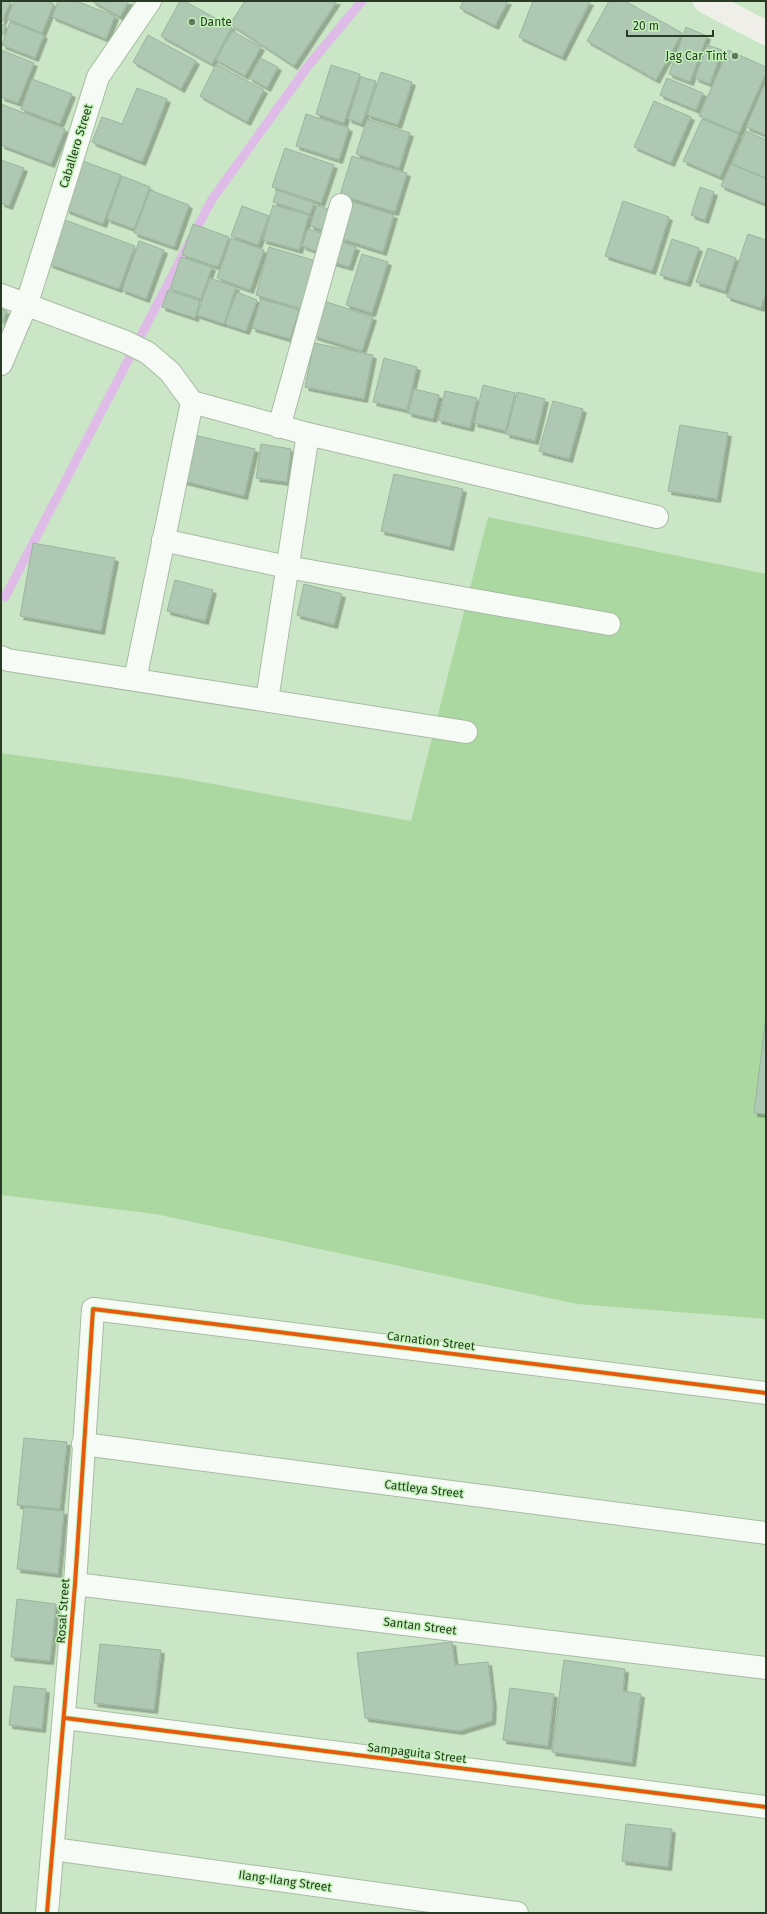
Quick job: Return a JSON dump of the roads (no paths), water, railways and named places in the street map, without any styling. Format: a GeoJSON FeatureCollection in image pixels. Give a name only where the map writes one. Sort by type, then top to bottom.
{"type":"FeatureCollection","features":[{"type":"Feature","properties":{"kind":"main road"},"geometry":{"type":"LineString","coordinates":[[705,1],[766,33]]}},
{"type":"Feature","properties":{"kind":"street","name":"Caballero Street"},"geometry":{"type":"LineString","coordinates":[[1,364],[27,303],[98,76],[150,1]]}},
{"type":"Feature","properties":{"kind":"street"},"geometry":{"type":"LineString","coordinates":[[279,427],[341,205]]}},
{"type":"Feature","properties":{"kind":"street"},"geometry":{"type":"LineString","coordinates":[[1,294],[126,342],[148,353],[170,372],[192,402],[279,427],[657,517]]}},
{"type":"Feature","properties":{"kind":"street"},"geometry":{"type":"LineString","coordinates":[[135,680],[192,402]]}},
{"type":"Feature","properties":{"kind":"street"},"geometry":{"type":"LineString","coordinates":[[267,700],[308,434]]}},
{"type":"Feature","properties":{"kind":"street"},"geometry":{"type":"LineString","coordinates":[[163,540],[287,567],[609,624]]}},
{"type":"Feature","properties":{"kind":"street"},"geometry":{"type":"LineString","coordinates":[[1,656],[8,660],[466,732]]}},
{"type":"Feature","properties":{"kind":"street","name":"Carnation Street"},"geometry":{"type":"LineString","coordinates":[[93,1309],[766,1393]]}},
{"type":"Feature","properties":{"kind":"street","name":"Rosal Street"},"geometry":{"type":"LineString","coordinates":[[47,1913],[75,1584],[93,1309]]}},
{"type":"Feature","properties":{"kind":"street","name":"Cattleya Street"},"geometry":{"type":"LineString","coordinates":[[83,1444],[766,1533]]}},
{"type":"Feature","properties":{"kind":"street","name":"Santan Street"},"geometry":{"type":"LineString","coordinates":[[75,1584],[766,1668]]}},
{"type":"Feature","properties":{"kind":"street","name":"Sampaguita Street"},"geometry":{"type":"LineString","coordinates":[[64,1718],[766,1807]]}},
{"type":"Feature","properties":{"kind":"street","name":"Ilang-Ilang Street"},"geometry":{"type":"LineString","coordinates":[[53,1849],[517,1913]]}},
{"type":"Feature","properties":{"kind":"waterway"},"geometry":{"type":"LineString","coordinates":[[5,597],[211,201],[308,66],[362,1]]}},
{"type":"Feature","properties":{"kind":"place","name":"Dante"},"geometry":{"type":"Point","coordinates":[192,22]}},
{"type":"Feature","properties":{"kind":"place","name":"Jag Car Tint"},"geometry":{"type":"Point","coordinates":[735,56]}}]}
